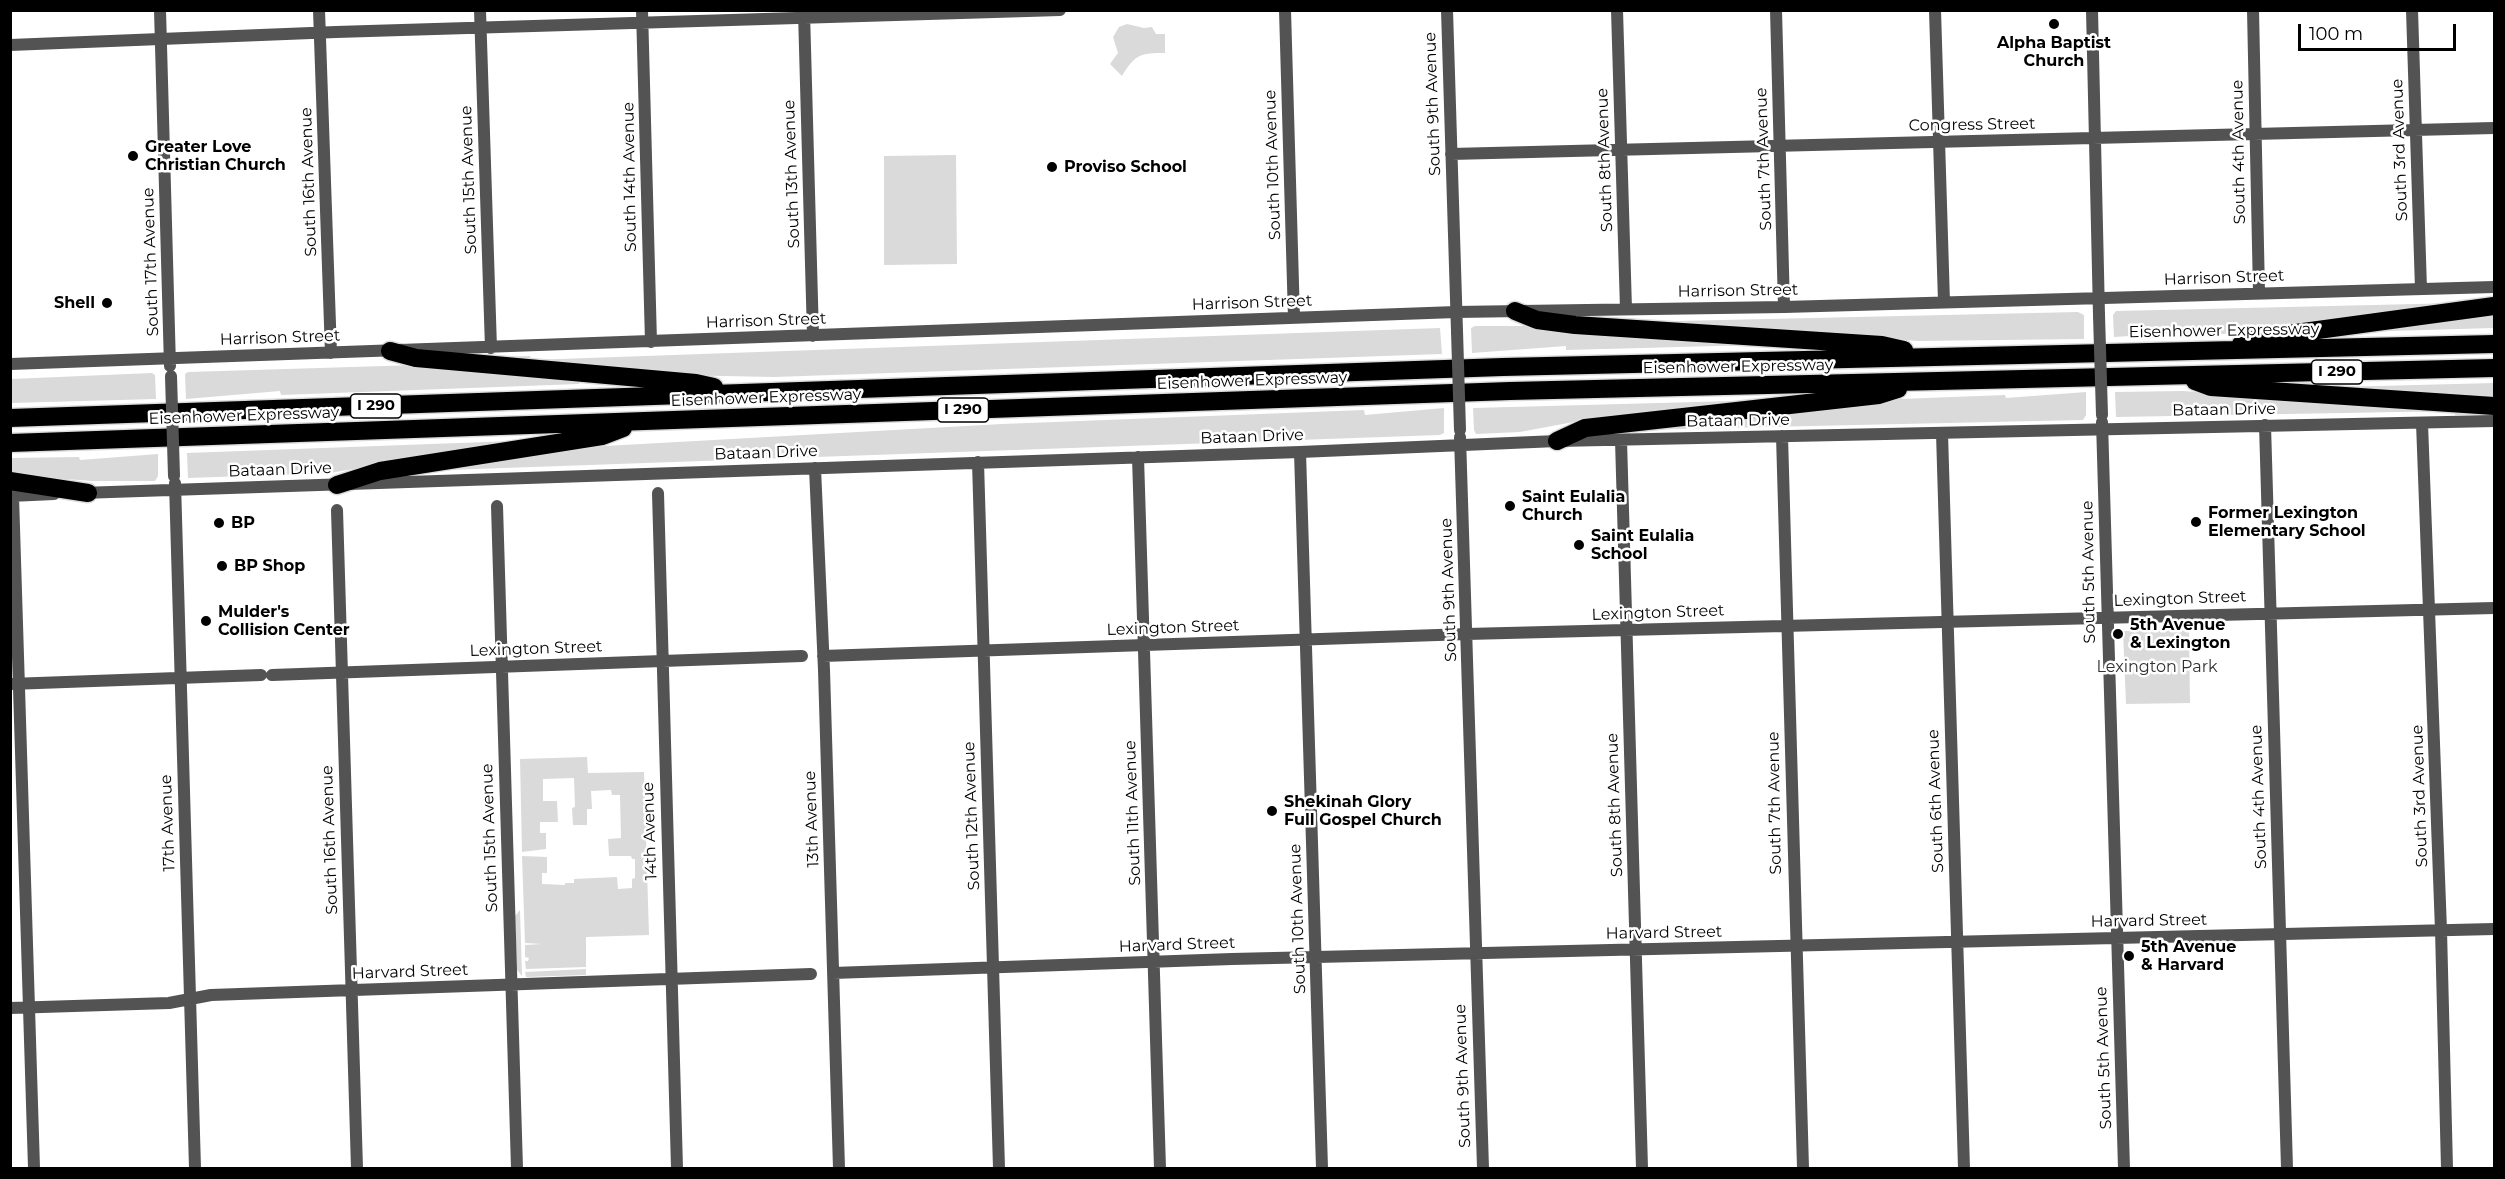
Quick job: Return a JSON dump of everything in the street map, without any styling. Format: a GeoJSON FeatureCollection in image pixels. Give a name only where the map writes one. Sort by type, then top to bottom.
{"type":"FeatureCollection","features":[{"type":"Feature","properties":{"kind":"highway"},"geometry":{"type":"LineString","coordinates":[[2223,351],[2259,338],[2494,306]]}},
{"type":"Feature","properties":{"kind":"highway"},"geometry":{"type":"LineString","coordinates":[[1515,311],[1537,320],[1575,325],[1882,345],[1932,357]]}},
{"type":"Feature","properties":{"kind":"highway","name":"Eisenhower Expressway"},"geometry":{"type":"LineString","coordinates":[[10,418],[1491,367],[2494,344]]}},
{"type":"Feature","properties":{"kind":"highway"},"geometry":{"type":"LineString","coordinates":[[390,351],[427,359],[696,383],[742,393]]}},
{"type":"Feature","properties":{"kind":"highway","name":"Eisenhower Expressway"},"geometry":{"type":"LineString","coordinates":[[10,443],[1510,391],[2494,368]]}},
{"type":"Feature","properties":{"kind":"highway"},"geometry":{"type":"LineString","coordinates":[[2180,376],[2211,387],[2494,406]]}},
{"type":"Feature","properties":{"kind":"highway"},"geometry":{"type":"LineString","coordinates":[[1557,441],[1585,428],[1879,395],[1917,382]]}},
{"type":"Feature","properties":{"kind":"highway"},"geometry":{"type":"LineString","coordinates":[[337,485],[380,471],[602,436],[639,422]]}},
{"type":"Feature","properties":{"kind":"highway"},"geometry":{"type":"LineString","coordinates":[[11,491],[88,493]]}},
{"type":"Feature","properties":{"kind":"street","name":"South 17th Avenue"},"geometry":{"type":"LineString","coordinates":[[160,10],[174,476]]}},
{"type":"Feature","properties":{"kind":"street","name":"South 16th Avenue"},"geometry":{"type":"LineString","coordinates":[[320,10],[332,353]]}},
{"type":"Feature","properties":{"kind":"street","name":"South 15th Avenue"},"geometry":{"type":"LineString","coordinates":[[480,10],[492,348]]}},
{"type":"Feature","properties":{"kind":"street"},"geometry":{"type":"LineString","coordinates":[[10,45],[481,28],[642,17],[1060,10]]}},
{"type":"Feature","properties":{"kind":"street","name":"South 10th Avenue"},"geometry":{"type":"LineString","coordinates":[[1285,10],[1294,318]]}},
{"type":"Feature","properties":{"kind":"street","name":"South 9th Avenue"},"geometry":{"type":"LineString","coordinates":[[1447,10],[1482,1168]]}},
{"type":"Feature","properties":{"kind":"street","name":"South 8th Avenue"},"geometry":{"type":"LineString","coordinates":[[1617,10],[1626,309]]}},
{"type":"Feature","properties":{"kind":"street","name":"South 7th Avenue"},"geometry":{"type":"LineString","coordinates":[[1776,10],[1784,307]]}},
{"type":"Feature","properties":{"kind":"street"},"geometry":{"type":"LineString","coordinates":[[1935,10],[1944,302]]}},
{"type":"Feature","properties":{"kind":"street","name":"South 5th Avenue"},"geometry":{"type":"LineString","coordinates":[[2092,10],[2107,618],[2124,1168]]}},
{"type":"Feature","properties":{"kind":"street","name":"South 4th Avenue"},"geometry":{"type":"LineString","coordinates":[[2253,10],[2259,293]]}},
{"type":"Feature","properties":{"kind":"street","name":"South 3rd Avenue"},"geometry":{"type":"LineString","coordinates":[[2412,10],[2421,289]]}},
{"type":"Feature","properties":{"kind":"street","name":"South 13th Avenue"},"geometry":{"type":"LineString","coordinates":[[804,14],[813,336]]}},
{"type":"Feature","properties":{"kind":"street","name":"South 14th Avenue"},"geometry":{"type":"LineString","coordinates":[[642,17],[651,342]]}},
{"type":"Feature","properties":{"kind":"street","name":"Congress Street"},"geometry":{"type":"LineString","coordinates":[[1451,154],[2494,128]]}},
{"type":"Feature","properties":{"kind":"street","name":"Harrison Street"},"geometry":{"type":"LineString","coordinates":[[10,364],[1456,312],[1784,307],[2494,287]]}},
{"type":"Feature","properties":{"kind":"street","name":"Bataan Drive"},"geometry":{"type":"LineString","coordinates":[[88,493],[1300,452],[1557,441],[2494,421]]}},
{"type":"Feature","properties":{"kind":"street","name":"South 3rd Avenue"},"geometry":{"type":"LineString","coordinates":[[2422,423],[2441,930],[2446,1168]]}},
{"type":"Feature","properties":{"kind":"street","name":"South 4th Avenue"},"geometry":{"type":"LineString","coordinates":[[2265,425],[2287,1168]]}},
{"type":"Feature","properties":{"kind":"street","name":"South 6th Avenue"},"geometry":{"type":"LineString","coordinates":[[1942,433],[1964,1168]]}},
{"type":"Feature","properties":{"kind":"street","name":"South 7th Avenue"},"geometry":{"type":"LineString","coordinates":[[1782,436],[1803,1168]]}},
{"type":"Feature","properties":{"kind":"street","name":"South 8th Avenue"},"geometry":{"type":"LineString","coordinates":[[1621,440],[1642,1168]]}},
{"type":"Feature","properties":{"kind":"street","name":"South 10th Avenue"},"geometry":{"type":"LineString","coordinates":[[1300,452],[1322,1168]]}},
{"type":"Feature","properties":{"kind":"street","name":"South 11th Avenue"},"geometry":{"type":"LineString","coordinates":[[1138,457],[1160,1168]]}},
{"type":"Feature","properties":{"kind":"street","name":"South 12th Avenue"},"geometry":{"type":"LineString","coordinates":[[978,462],[999,1168]]}},
{"type":"Feature","properties":{"kind":"street","name":"13th Avenue"},"geometry":{"type":"LineString","coordinates":[[815,468],[839,1168]]}},
{"type":"Feature","properties":{"kind":"street","name":"17th Avenue"},"geometry":{"type":"LineString","coordinates":[[174,476],[195,1168]]}},
{"type":"Feature","properties":{"kind":"street"},"geometry":{"type":"LineString","coordinates":[[11,491],[15,684],[34,1168]]}},
{"type":"Feature","properties":{"kind":"street","name":"14th Avenue"},"geometry":{"type":"LineString","coordinates":[[658,493],[677,1168]]}},
{"type":"Feature","properties":{"kind":"street","name":"South 15th Avenue"},"geometry":{"type":"LineString","coordinates":[[497,506],[517,1168]]}},
{"type":"Feature","properties":{"kind":"street","name":"South 16th Avenue"},"geometry":{"type":"LineString","coordinates":[[337,510],[357,1168]]}},
{"type":"Feature","properties":{"kind":"street","name":"Lexington Street"},"geometry":{"type":"LineString","coordinates":[[823,656],[1467,634],[2494,608]]}},
{"type":"Feature","properties":{"kind":"street","name":"Lexington Street"},"geometry":{"type":"LineString","coordinates":[[15,684],[802,656]]}},
{"type":"Feature","properties":{"kind":"street","name":"Harvard Street"},"geometry":{"type":"LineString","coordinates":[[834,973],[1316,957],[2494,929]]}},
{"type":"Feature","properties":{"kind":"street","name":"Harvard Street"},"geometry":{"type":"LineString","coordinates":[[10,1008],[169,1003],[189,998],[351,990],[811,974]]}},
{"type":"Feature","properties":{"kind":"green space"},"geometry":{"type":"Polygon","coordinates":[[[1127,24],[1144,28],[1152,27],[1156,34],[1165,34],[1165,53],[1139,56],[1122,76],[1110,64],[1118,53],[1113,37],[1119,27],[1127,24]]]}},
{"type":"Feature","properties":{"kind":"green space"},"geometry":{"type":"Polygon","coordinates":[[[956,155],[957,264],[884,265],[884,156],[956,155]]]}},
{"type":"Feature","properties":{"kind":"green space"},"geometry":{"type":"Polygon","coordinates":[[[2494,299],[2262,331],[2209,335],[2208,331],[2114,337],[2113,315],[2116,311],[2459,303],[2460,300],[2494,299]]]}},
{"type":"Feature","properties":{"kind":"green space"},"geometry":{"type":"Polygon","coordinates":[[[2078,312],[2084,315],[2084,339],[1919,341],[1586,321],[1633,319],[1634,322],[2078,312]]]}},
{"type":"Feature","properties":{"kind":"green space"},"geometry":{"type":"Polygon","coordinates":[[[2494,312],[2494,328],[2355,332],[2494,312]]]}},
{"type":"Feature","properties":{"kind":"green space"},"geometry":{"type":"Polygon","coordinates":[[[1475,326],[1528,326],[1755,345],[1566,350],[1566,346],[1472,353],[1471,328],[1475,326]]]}},
{"type":"Feature","properties":{"kind":"green space"},"geometry":{"type":"Polygon","coordinates":[[[1440,328],[1442,354],[774,377],[674,375],[472,358],[530,356],[531,360],[1440,328]]]}},
{"type":"Feature","properties":{"kind":"green space"},"geometry":{"type":"Polygon","coordinates":[[[417,365],[579,378],[579,384],[281,395],[280,391],[186,399],[185,374],[188,372],[417,365]]]}},
{"type":"Feature","properties":{"kind":"green space"},"geometry":{"type":"Polygon","coordinates":[[[152,373],[155,375],[156,399],[11,403],[11,379],[152,373]]]}},
{"type":"Feature","properties":{"kind":"green space"},"geometry":{"type":"Polygon","coordinates":[[[2494,383],[2494,400],[2339,387],[2494,383]]]}},
{"type":"Feature","properties":{"kind":"green space"},"geometry":{"type":"Polygon","coordinates":[[[2183,391],[2454,411],[2116,417],[2115,392],[2183,391]]]}},
{"type":"Feature","properties":{"kind":"green space"},"geometry":{"type":"Polygon","coordinates":[[[2086,392],[2086,415],[2083,420],[1630,430],[1630,434],[1587,434],[1614,429],[1900,399],[2005,395],[2006,398],[2086,392]]]}},
{"type":"Feature","properties":{"kind":"green space"},"geometry":{"type":"Polygon","coordinates":[[[1771,400],[1584,420],[1520,432],[1476,434],[1474,430],[1473,408],[1771,400]]]}},
{"type":"Feature","properties":{"kind":"green space"},"geometry":{"type":"Polygon","coordinates":[[[1444,408],[1444,433],[1440,435],[419,471],[418,475],[382,476],[551,449],[1002,424],[1364,410],[1365,415],[1444,408]]]}},
{"type":"Feature","properties":{"kind":"green space"},"geometry":{"type":"Polygon","coordinates":[[[2455,411],[2494,414],[2455,415],[2455,411]]]}},
{"type":"Feature","properties":{"kind":"green space"},"geometry":{"type":"Polygon","coordinates":[[[513,441],[330,473],[188,478],[187,453],[513,441]]]}},
{"type":"Feature","properties":{"kind":"green space"},"geometry":{"type":"Polygon","coordinates":[[[158,454],[158,476],[155,481],[92,481],[11,475],[10,458],[79,457],[80,460],[158,454]]]}},
{"type":"Feature","properties":{"kind":"green space","name":"Lexington Park"},"geometry":{"type":"Polygon","coordinates":[[[2189,630],[2190,703],[2126,704],[2123,631],[2189,630]]]}},
{"type":"Feature","properties":{"kind":"green space"},"geometry":{"type":"Polygon","coordinates":[[[587,757],[588,773],[644,772],[649,935],[586,937],[586,967],[526,969],[525,961],[529,958],[525,957],[525,945],[542,944],[525,943],[522,856],[547,857],[547,873],[542,873],[542,884],[565,885],[565,883],[574,883],[574,879],[617,877],[618,889],[632,888],[632,879],[635,878],[635,859],[631,856],[609,856],[608,839],[621,838],[620,795],[612,795],[611,790],[591,791],[592,809],[587,809],[587,825],[573,825],[574,778],[543,779],[543,801],[557,801],[558,822],[540,822],[540,833],[546,833],[546,849],[522,852],[520,759],[587,757]]]}},
{"type":"Feature","properties":{"kind":"green space"},"geometry":{"type":"Polygon","coordinates":[[[520,910],[522,976],[517,970],[515,916],[520,910]]]}},
{"type":"Feature","properties":{"kind":"green space"},"geometry":{"type":"Polygon","coordinates":[[[586,969],[586,975],[526,977],[525,972],[586,969]]]}},
{"type":"Feature","properties":{"kind":"place","name":"Alpha Baptist Church"},"geometry":{"type":"Point","coordinates":[2054,24]}},
{"type":"Feature","properties":{"kind":"place","name":"Greater Love Christian Church"},"geometry":{"type":"Point","coordinates":[133,156]}},
{"type":"Feature","properties":{"kind":"place","name":"Proviso School"},"geometry":{"type":"Point","coordinates":[1052,167]}},
{"type":"Feature","properties":{"kind":"place","name":"Shell"},"geometry":{"type":"Point","coordinates":[107,303]}},
{"type":"Feature","properties":{"kind":"place","name":"Saint Eulalia Church"},"geometry":{"type":"Point","coordinates":[1510,506]}},
{"type":"Feature","properties":{"kind":"place","name":"Former Lexington Elementary School"},"geometry":{"type":"Point","coordinates":[2196,522]}},
{"type":"Feature","properties":{"kind":"place","name":"BP"},"geometry":{"type":"Point","coordinates":[219,523]}},
{"type":"Feature","properties":{"kind":"place","name":"Saint Eulalia School"},"geometry":{"type":"Point","coordinates":[1579,545]}},
{"type":"Feature","properties":{"kind":"place","name":"BP Shop"},"geometry":{"type":"Point","coordinates":[222,566]}},
{"type":"Feature","properties":{"kind":"place","name":"Mulder's Collision Center"},"geometry":{"type":"Point","coordinates":[206,621]}},
{"type":"Feature","properties":{"kind":"place","name":"5th Avenue & Lexington"},"geometry":{"type":"Point","coordinates":[2118,634]}},
{"type":"Feature","properties":{"kind":"place","name":"Shekinah Glory Full Gospel Church"},"geometry":{"type":"Point","coordinates":[1272,811]}},
{"type":"Feature","properties":{"kind":"place","name":"5th Avenue & Harvard"},"geometry":{"type":"Point","coordinates":[2129,956]}}]}
